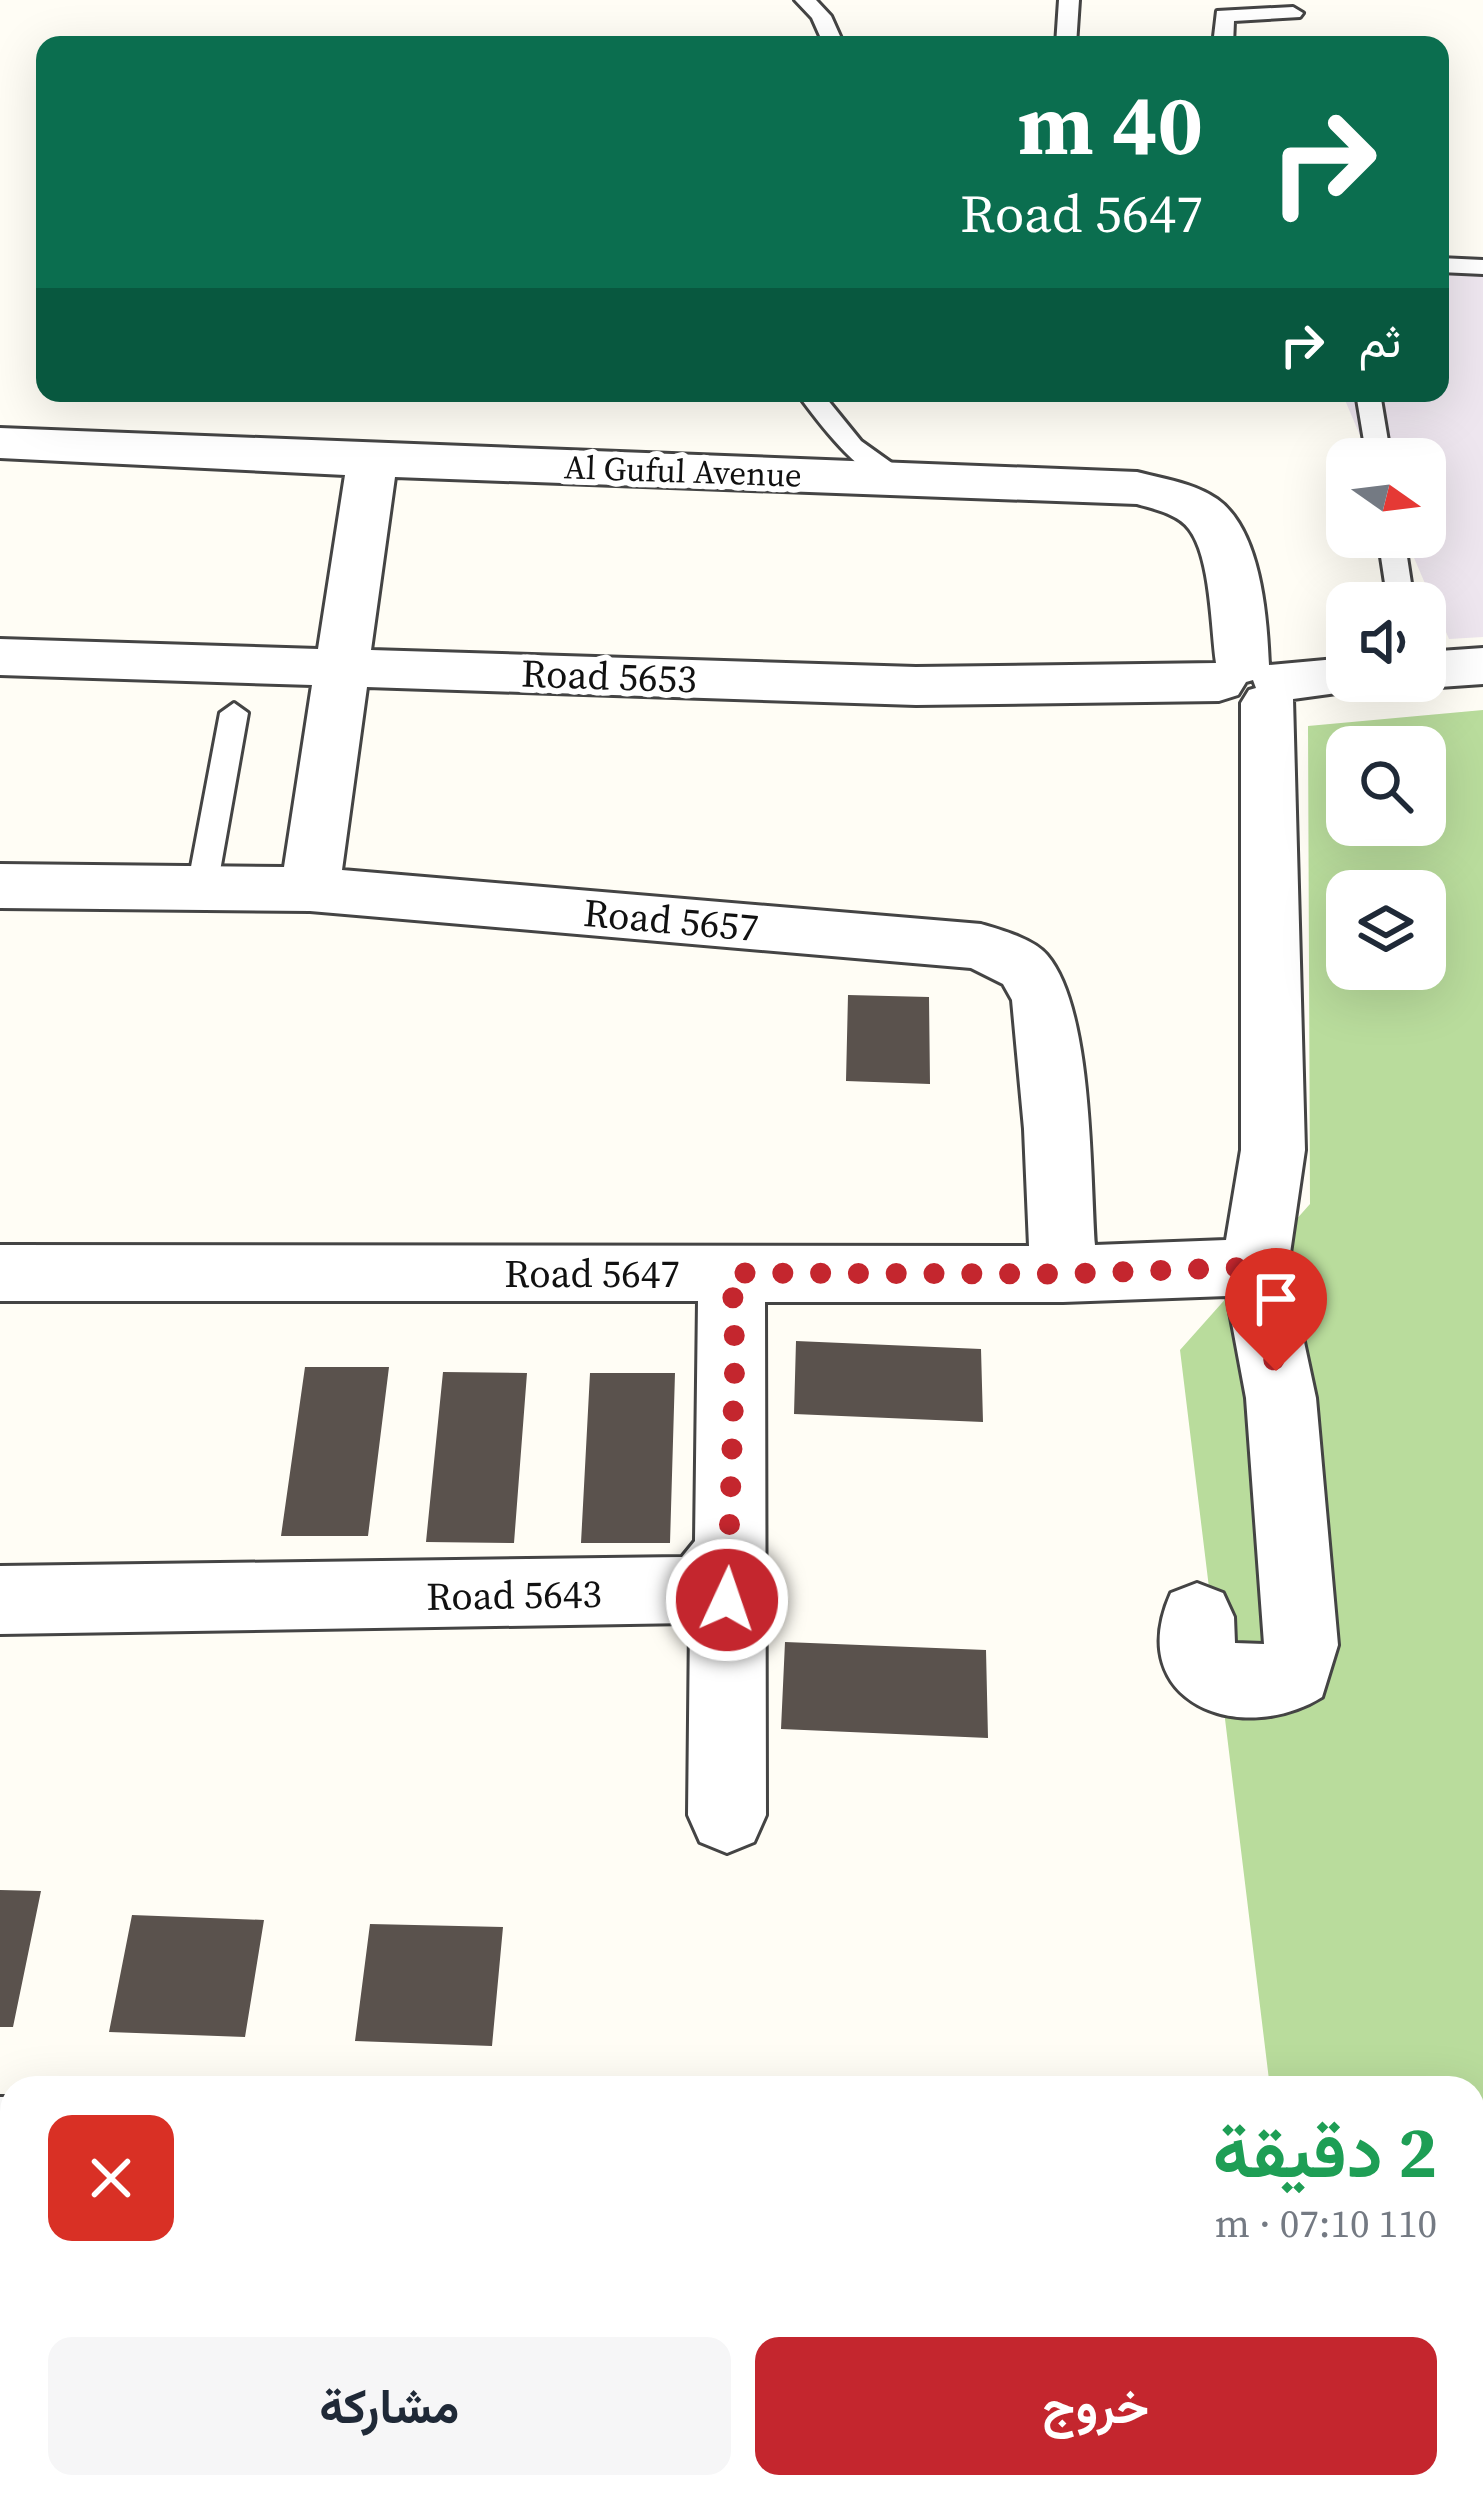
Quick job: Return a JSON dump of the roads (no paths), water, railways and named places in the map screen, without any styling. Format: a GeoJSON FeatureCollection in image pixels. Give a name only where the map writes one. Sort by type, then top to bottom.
{"type":"FeatureCollection","features":[{"type":"Feature","properties":{"kind":"street","name":"Al Guful Avenue"},"geometry":{"type":"LineString","coordinates":[[0,442],[372,461],[1109,484],[1192,506],[1212,522],[1219,533],[1252,682],[1273,845],[1273,1150],[1255,1267],[1281,1398],[1301,1645],[1296,1672],[1283,1680],[1215,1678],[1205,1672],[1196,1653],[1197,1617]]}},
{"type":"Feature","properties":{"kind":"street"},"geometry":{"type":"LineString","coordinates":[[310,889],[372,461]]}},
{"type":"Feature","properties":{"kind":"street","name":"Road 5653"},"geometry":{"type":"LineString","coordinates":[[0,657],[916,686],[1326,677]]}},
{"type":"Feature","properties":{"kind":"street"},"geometry":{"type":"LineString","coordinates":[[1446,669],[1483,666]]}},
{"type":"Feature","properties":{"kind":"street","name":"Road 5657"},"geometry":{"type":"LineString","coordinates":[[0,886],[310,889],[981,946],[1024,968],[1042,999],[1056,1129],[1063,1274]]}},
{"type":"Feature","properties":{"kind":"street","name":"Road 5647"},"geometry":{"type":"LineString","coordinates":[[0,1273],[1063,1274],[1255,1267]]}},
{"type":"Feature","properties":{"kind":"street"},"geometry":{"type":"LineString","coordinates":[[727,1815],[727,1557],[735,1356],[732,1273]]}},
{"type":"Feature","properties":{"kind":"street","name":"Road 5643"},"geometry":{"type":"LineString","coordinates":[[0,1600],[685,1592],[706,1584],[727,1557]]}},
{"type":"Feature","properties":{"kind":"lane"},"geometry":{"type":"LineString","coordinates":[[805,0],[821,16],[830,36]]}},
{"type":"Feature","properties":{"kind":"lane"},"geometry":{"type":"LineString","coordinates":[[1067,36],[1069,0]]}},
{"type":"Feature","properties":{"kind":"lane"},"geometry":{"type":"LineString","coordinates":[[1223,36],[1224,14],[1293,13]]}},
{"type":"Feature","properties":{"kind":"lane"},"geometry":{"type":"LineString","coordinates":[[1449,265],[1483,267]]}},
{"type":"Feature","properties":{"kind":"lane"},"geometry":{"type":"LineString","coordinates":[[816,402],[851,446],[894,477]]}},
{"type":"Feature","properties":{"kind":"lane"},"geometry":{"type":"LineString","coordinates":[[1369,402],[1375,438]]}},
{"type":"Feature","properties":{"kind":"lane"},"geometry":{"type":"LineString","coordinates":[[202,888],[234,713]]}}]}
